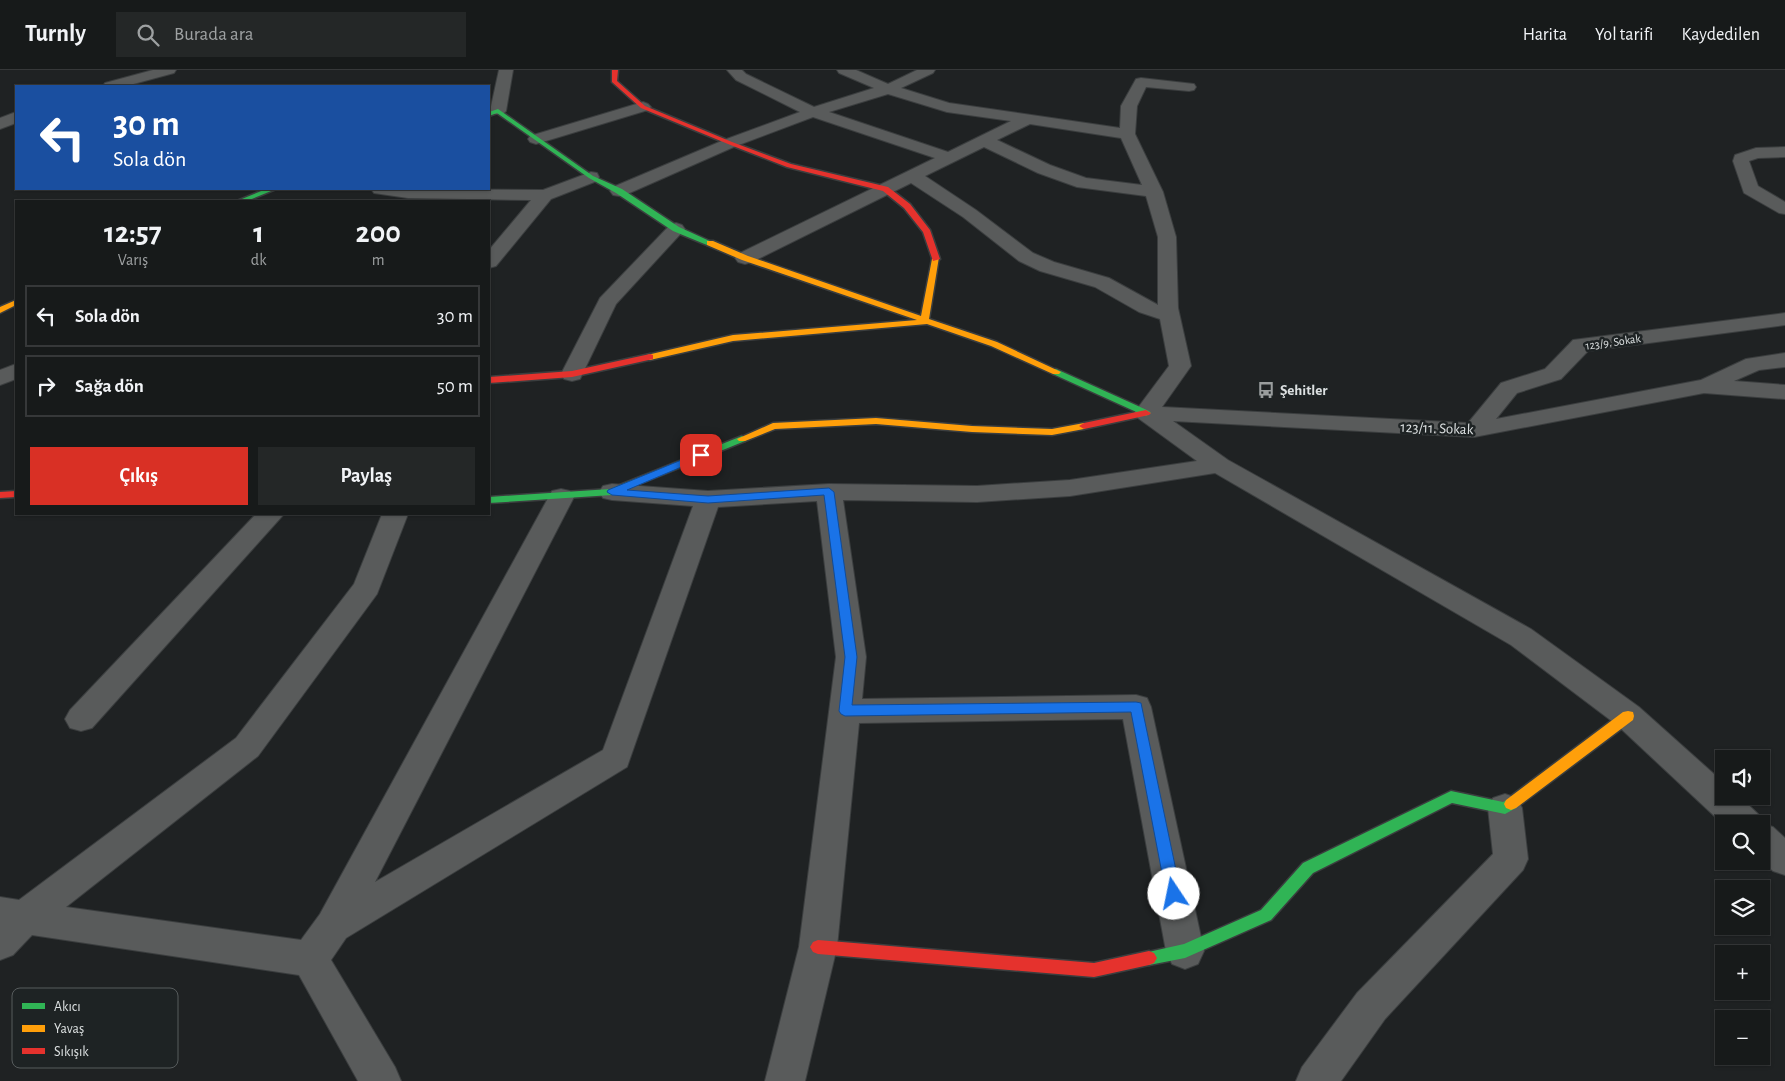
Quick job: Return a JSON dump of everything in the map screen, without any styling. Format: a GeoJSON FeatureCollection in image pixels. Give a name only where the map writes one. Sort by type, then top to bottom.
{"type":"FeatureCollection","features":[{"type":"Feature","properties":{"kind":"street"},"geometry":{"type":"LineString","coordinates":[[114,85],[168,70]]}},
{"type":"Feature","properties":{"kind":"street"},"geometry":{"type":"LineString","coordinates":[[506,70],[493,113],[536,139],[591,177],[619,191],[676,229],[745,258],[924,322],[994,344],[1146,413],[1219,464],[1521,637],[1628,716],[1736,815]]}},
{"type":"Feature","properties":{"kind":"street"},"geometry":{"type":"LineString","coordinates":[[615,70],[614,81],[643,107],[789,166],[885,189],[907,206],[927,232],[936,260],[924,322]]}},
{"type":"Feature","properties":{"kind":"street"},"geometry":{"type":"LineString","coordinates":[[738,74],[765,70]]}},
{"type":"Feature","properties":{"kind":"street"},"geometry":{"type":"LineString","coordinates":[[844,70],[888,89],[947,107],[1030,118],[1126,134]]}},
{"type":"Feature","properties":{"kind":"street"},"geometry":{"type":"LineString","coordinates":[[619,191],[730,143],[813,112],[888,89],[928,70]]}},
{"type":"Feature","properties":{"kind":"street"},"geometry":{"type":"LineString","coordinates":[[738,74],[813,112],[948,157]]}},
{"type":"Feature","properties":{"kind":"street"},"geometry":{"type":"LineString","coordinates":[[612,492],[772,426],[876,421],[972,429],[1052,432],[1146,413],[1180,366],[1170,315],[1167,237],[1154,192],[1126,134],[1129,106],[1142,82],[1189,87]]}},
{"type":"Feature","properties":{"kind":"street"},"geometry":{"type":"LineString","coordinates":[[536,139],[643,107]]}},
{"type":"Feature","properties":{"kind":"street"},"geometry":{"type":"LineString","coordinates":[[0,124],[15,117]]}},
{"type":"Feature","properties":{"kind":"street"},"geometry":{"type":"LineString","coordinates":[[745,258],[948,157],[985,142],[1030,118]]}},
{"type":"Feature","properties":{"kind":"street"},"geometry":{"type":"LineString","coordinates":[[985,142],[1044,169],[1083,183],[1154,192]]}},
{"type":"Feature","properties":{"kind":"street"},"geometry":{"type":"LineString","coordinates":[[1785,152],[1756,153],[1741,158],[1750,189],[1785,209]]}},
{"type":"Feature","properties":{"kind":"street"},"geometry":{"type":"LineString","coordinates":[[912,176],[948,198],[1031,260],[1050,268],[1095,280],[1127,295],[1149,311],[1170,315]]}},
{"type":"Feature","properties":{"kind":"street"},"geometry":{"type":"LineString","coordinates":[[387,190],[408,193],[545,195],[591,177]]}},
{"type":"Feature","properties":{"kind":"street"},"geometry":{"type":"LineString","coordinates":[[244,200],[269,190]]}},
{"type":"Feature","properties":{"kind":"street"},"geometry":{"type":"LineString","coordinates":[[490,261],[545,195]]}},
{"type":"Feature","properties":{"kind":"street"},"geometry":{"type":"LineString","coordinates":[[572,374],[607,302],[676,229]]}},
{"type":"Feature","properties":{"kind":"street"},"geometry":{"type":"LineString","coordinates":[[0,310],[15,302]]}},
{"type":"Feature","properties":{"kind":"street","name":"123/9. Sokak"},"geometry":{"type":"LineString","coordinates":[[1474,430],[1510,388],[1554,374],[1581,345],[1785,319]]}},
{"type":"Feature","properties":{"kind":"street"},"geometry":{"type":"LineString","coordinates":[[490,380],[572,374],[733,338],[924,322]]}},
{"type":"Feature","properties":{"kind":"street"},"geometry":{"type":"LineString","coordinates":[[1704,386],[1754,364],[1785,360]]}},
{"type":"Feature","properties":{"kind":"street"},"geometry":{"type":"LineString","coordinates":[[0,378],[15,371]]}},
{"type":"Feature","properties":{"kind":"street","name":"123/11. Sokak"},"geometry":{"type":"LineString","coordinates":[[1146,413],[1474,430],[1704,386],[1785,392]]}},
{"type":"Feature","properties":{"kind":"street"},"geometry":{"type":"LineString","coordinates":[[490,500],[561,497],[612,492],[708,500],[829,492],[977,494],[1070,488],[1219,464]]}},
{"type":"Feature","properties":{"kind":"street"},"geometry":{"type":"LineString","coordinates":[[785,1081],[818,947],[851,657],[829,492]]}},
{"type":"Feature","properties":{"kind":"street"},"geometry":{"type":"LineString","coordinates":[[0,495],[15,494]]}},
{"type":"Feature","properties":{"kind":"street"},"geometry":{"type":"LineString","coordinates":[[310,959],[333,926],[561,497]]}},
{"type":"Feature","properties":{"kind":"street"},"geometry":{"type":"LineString","coordinates":[[333,926],[616,758],[708,500]]}},
{"type":"Feature","properties":{"kind":"street"},"geometry":{"type":"LineString","coordinates":[[82,719],[270,515]]}},
{"type":"Feature","properties":{"kind":"street"},"geometry":{"type":"LineString","coordinates":[[0,943],[13,916],[247,747],[367,587],[395,515]]}},
{"type":"Feature","properties":{"kind":"street"},"geometry":{"type":"LineString","coordinates":[[845,711],[1136,707],[1185,950]]}},
{"type":"Feature","properties":{"kind":"street"},"geometry":{"type":"LineString","coordinates":[[818,947],[1094,970],[1185,950],[1266,915],[1308,868],[1451,796],[1505,808],[1628,716]]}},
{"type":"Feature","properties":{"kind":"street"},"geometry":{"type":"LineString","coordinates":[[1316,1081],[1371,1006],[1511,859],[1505,808]]}},
{"type":"Feature","properties":{"kind":"street"},"geometry":{"type":"LineString","coordinates":[[1770,846],[1785,860]]}},
{"type":"Feature","properties":{"kind":"street"},"geometry":{"type":"LineString","coordinates":[[13,916],[310,959]]}},
{"type":"Feature","properties":{"kind":"street"},"geometry":{"type":"LineString","coordinates":[[310,959],[381,1081]]}},
{"type":"Feature","properties":{"kind":"traffic: fast"},"geometry":{"type":"LineString","coordinates":[[490,114],[498,111],[591,177],[619,191],[676,229],[710,243]]}},
{"type":"Feature","properties":{"kind":"traffic: fast"},"geometry":{"type":"LineString","coordinates":[[244,200],[269,190]]}},
{"type":"Feature","properties":{"kind":"traffic: fast"},"geometry":{"type":"LineString","coordinates":[[1056,372],[1146,413]]}},
{"type":"Feature","properties":{"kind":"traffic: fast"},"geometry":{"type":"LineString","coordinates":[[490,500],[612,492],[742,439]]}},
{"type":"Feature","properties":{"kind":"traffic: fast"},"geometry":{"type":"LineString","coordinates":[[1149,958],[1185,951],[1266,915],[1308,868],[1451,797],[1505,808],[1511,804]]}},
{"type":"Feature","properties":{"kind":"traffic: slow"},"geometry":{"type":"LineString","coordinates":[[710,243],[745,258],[994,344],[1056,372]]}},
{"type":"Feature","properties":{"kind":"traffic: slow"},"geometry":{"type":"LineString","coordinates":[[650,357],[733,338],[924,322],[936,259]]}},
{"type":"Feature","properties":{"kind":"traffic: slow"},"geometry":{"type":"LineString","coordinates":[[0,310],[15,302]]}},
{"type":"Feature","properties":{"kind":"traffic: slow"},"geometry":{"type":"LineString","coordinates":[[742,439],[773,426],[876,421],[972,429],[1052,432],[1084,426]]}},
{"type":"Feature","properties":{"kind":"traffic: slow"},"geometry":{"type":"LineString","coordinates":[[1511,804],[1628,716]]}},
{"type":"Feature","properties":{"kind":"traffic: jam"},"geometry":{"type":"LineString","coordinates":[[615,70],[614,81],[643,107],[789,166],[885,189],[907,206],[927,232],[936,259]]}},
{"type":"Feature","properties":{"kind":"traffic: jam"},"geometry":{"type":"LineString","coordinates":[[490,380],[572,374],[650,357]]}},
{"type":"Feature","properties":{"kind":"traffic: jam"},"geometry":{"type":"LineString","coordinates":[[1084,426],[1146,413]]}},
{"type":"Feature","properties":{"kind":"traffic: jam"},"geometry":{"type":"LineString","coordinates":[[0,495],[15,494]]}},
{"type":"Feature","properties":{"kind":"traffic: jam"},"geometry":{"type":"LineString","coordinates":[[818,947],[1094,970],[1149,958]]}},
{"type":"Feature","properties":{"kind":"place","name":"Şehitler"},"geometry":{"type":"Point","coordinates":[1266,390]}},
{"type":"Feature","properties":{"kind":"route"},"geometry":{"type":"LineString","coordinates":[[701,455],[612,492],[708,500],[829,492],[851,657],[845,711],[1136,707],[1174,894]]}}]}
